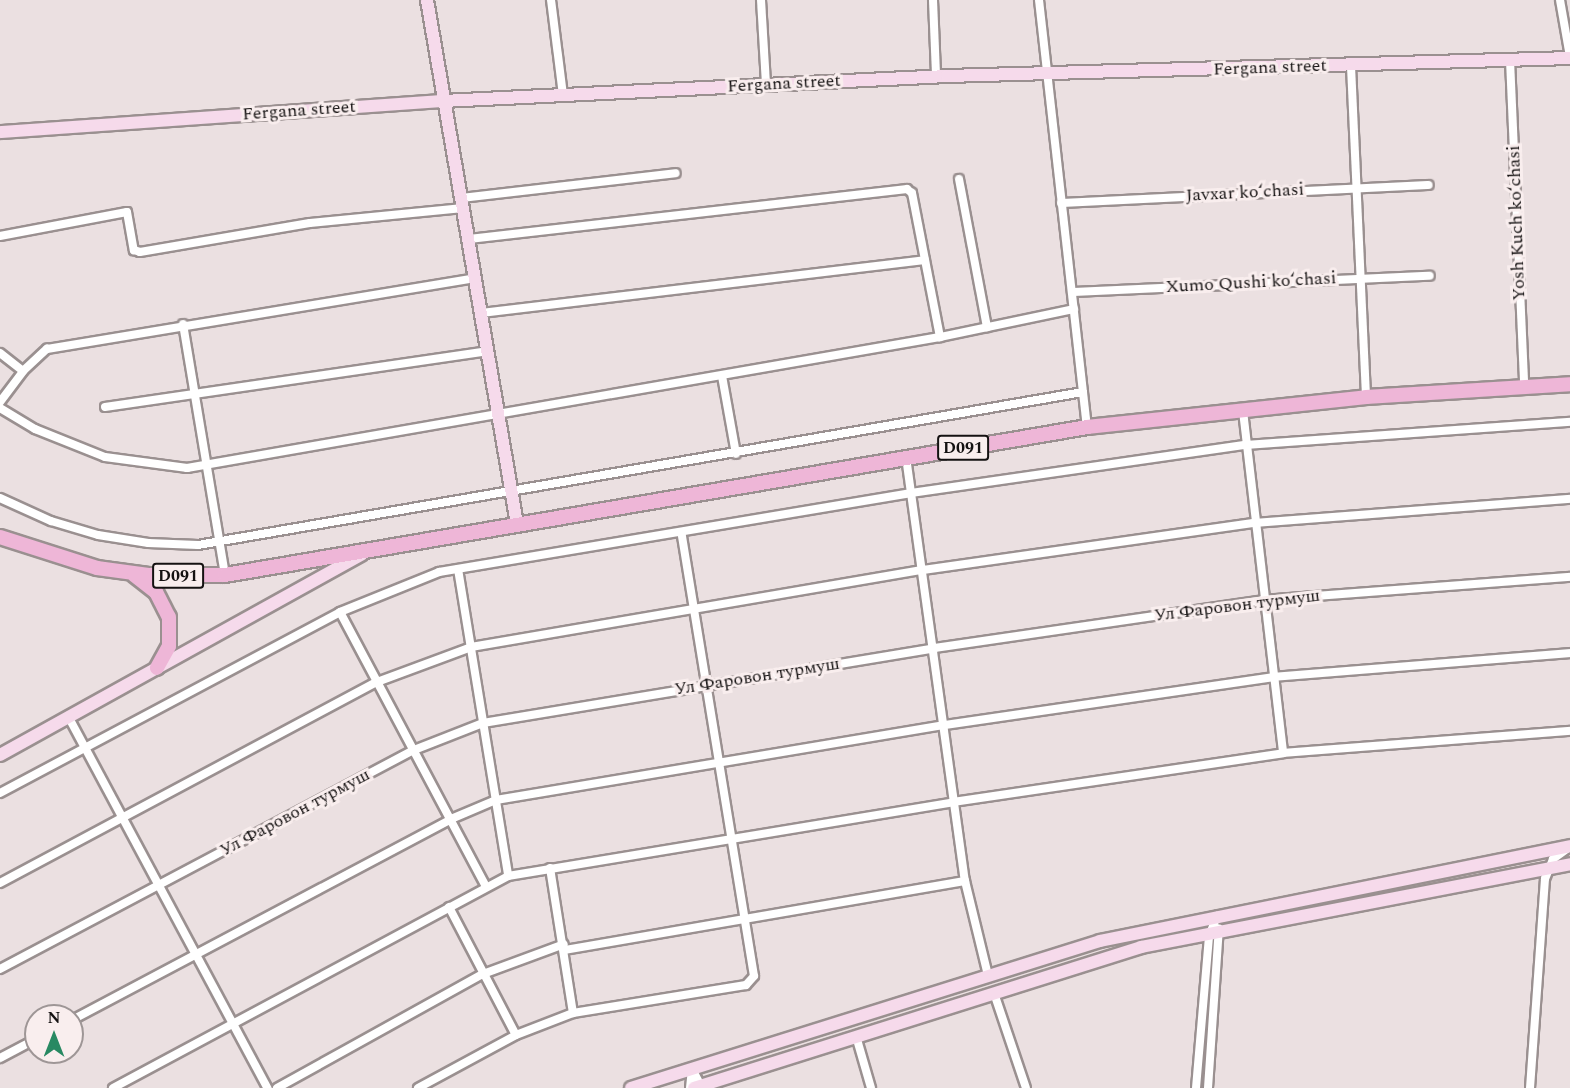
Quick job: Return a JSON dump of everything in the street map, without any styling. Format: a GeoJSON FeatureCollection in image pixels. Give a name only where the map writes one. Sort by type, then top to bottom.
{"type":"FeatureCollection","features":[{"type":"Feature","properties":{"kind":"main road","name":"D091"},"geometry":{"type":"LineString","coordinates":[[0,537],[64,560],[123,572],[225,575],[361,555],[517,524],[1087,427],[1366,397],[1570,384]]}},
{"type":"Feature","properties":{"kind":"main road"},"geometry":{"type":"LineString","coordinates":[[123,572],[151,586],[167,611],[169,646],[157,668]]}},
{"type":"Feature","properties":{"kind":"street"},"geometry":{"type":"LineString","coordinates":[[427,0],[517,524]]}},
{"type":"Feature","properties":{"kind":"street"},"geometry":{"type":"LineString","coordinates":[[551,0],[562,95]]}},
{"type":"Feature","properties":{"kind":"street"},"geometry":{"type":"LineString","coordinates":[[761,0],[766,85]]}},
{"type":"Feature","properties":{"kind":"street"},"geometry":{"type":"LineString","coordinates":[[933,0],[936,76]]}},
{"type":"Feature","properties":{"kind":"street"},"geometry":{"type":"LineString","coordinates":[[1039,0],[1045,74],[1087,427]]}},
{"type":"Feature","properties":{"kind":"street"},"geometry":{"type":"LineString","coordinates":[[1560,0],[1570,57]]}},
{"type":"Feature","properties":{"kind":"street","name":"Fergana street"},"geometry":{"type":"LineString","coordinates":[[0,132],[443,100],[936,76],[1351,66],[1570,57]]}},
{"type":"Feature","properties":{"kind":"street","name":"Yosh Kuch koʻchasi"},"geometry":{"type":"LineString","coordinates":[[1510,60],[1524,387]]}},
{"type":"Feature","properties":{"kind":"street"},"geometry":{"type":"LineString","coordinates":[[1351,66],[1366,397]]}},
{"type":"Feature","properties":{"kind":"street"},"geometry":{"type":"LineString","coordinates":[[0,236],[127,212],[134,250],[140,252],[310,223],[676,173]]}},
{"type":"Feature","properties":{"kind":"street"},"geometry":{"type":"LineString","coordinates":[[959,178],[987,327]]}},
{"type":"Feature","properties":{"kind":"street","name":"Javxar koʻchasi"},"geometry":{"type":"LineString","coordinates":[[1061,203],[1429,185]]}},
{"type":"Feature","properties":{"kind":"street"},"geometry":{"type":"LineString","coordinates":[[469,239],[907,189],[912,193],[940,337]]}},
{"type":"Feature","properties":{"kind":"street"},"geometry":{"type":"LineString","coordinates":[[481,313],[925,260]]}},
{"type":"Feature","properties":{"kind":"street","name":"Xumo Qushi koʻchasi"},"geometry":{"type":"LineString","coordinates":[[1072,292],[1430,276]]}},
{"type":"Feature","properties":{"kind":"street"},"geometry":{"type":"LineString","coordinates":[[0,402],[23,371],[47,349],[183,324],[475,278]]}},
{"type":"Feature","properties":{"kind":"street"},"geometry":{"type":"LineString","coordinates":[[0,408],[35,429],[105,457],[161,466],[207,465],[940,337],[1074,309]]}},
{"type":"Feature","properties":{"kind":"street"},"geometry":{"type":"LineString","coordinates":[[183,324],[225,575]]}},
{"type":"Feature","properties":{"kind":"street"},"geometry":{"type":"LineString","coordinates":[[105,407],[487,351]]}},
{"type":"Feature","properties":{"kind":"street"},"geometry":{"type":"LineString","coordinates":[[0,353],[23,371]]}},
{"type":"Feature","properties":{"kind":"street"},"geometry":{"type":"LineString","coordinates":[[722,376],[736,454]]}},
{"type":"Feature","properties":{"kind":"street"},"geometry":{"type":"LineString","coordinates":[[0,498],[51,521],[123,540],[198,545],[511,493],[1083,392]]}},
{"type":"Feature","properties":{"kind":"street"},"geometry":{"type":"LineString","coordinates":[[1243,411],[1263,600],[1283,753]]}},
{"type":"Feature","properties":{"kind":"street"},"geometry":{"type":"LineString","coordinates":[[0,793],[340,612],[439,572],[911,493],[1246,445],[1570,422]]}},
{"type":"Feature","properties":{"kind":"street"},"geometry":{"type":"LineString","coordinates":[[906,457],[965,881],[988,975]]}},
{"type":"Feature","properties":{"kind":"street"},"geometry":{"type":"LineString","coordinates":[[0,883],[377,682],[471,647],[923,570],[1255,523],[1570,499]]}},
{"type":"Feature","properties":{"kind":"street"},"geometry":{"type":"LineString","coordinates":[[418,1088],[516,1035],[573,1013],[746,985],[754,976],[681,532]]}},
{"type":"Feature","properties":{"kind":"street"},"geometry":{"type":"LineString","coordinates":[[0,755],[361,555]]}},
{"type":"Feature","properties":{"kind":"street"},"geometry":{"type":"LineString","coordinates":[[458,569],[508,876]]}},
{"type":"Feature","properties":{"kind":"street","name":"Ул Фаровон турмуш"},"geometry":{"type":"LineString","coordinates":[[0,969],[414,750],[483,723],[934,648],[1263,600],[1570,577]]}},
{"type":"Feature","properties":{"kind":"street"},"geometry":{"type":"LineString","coordinates":[[340,612],[486,887]]}},
{"type":"Feature","properties":{"kind":"street"},"geometry":{"type":"LineString","coordinates":[[84,1014],[451,819],[496,800],[945,725],[1273,677],[1570,653]]}},
{"type":"Feature","properties":{"kind":"street"},"geometry":{"type":"LineString","coordinates":[[69,718],[267,1088]]}},
{"type":"Feature","properties":{"kind":"street"},"geometry":{"type":"LineString","coordinates":[[113,1088],[508,876],[953,802],[1283,753],[1570,731]]}},
{"type":"Feature","properties":{"kind":"street"},"geometry":{"type":"LineString","coordinates":[[1530,1088],[1547,869],[1553,859],[1570,846]]}},
{"type":"Feature","properties":{"kind":"street"},"geometry":{"type":"LineString","coordinates":[[631,1088],[1100,941],[1570,846]]}},
{"type":"Feature","properties":{"kind":"street"},"geometry":{"type":"LineString","coordinates":[[692,1069],[702,1086],[1141,947],[1214,935],[1570,864]]}},
{"type":"Feature","properties":{"kind":"street"},"geometry":{"type":"LineString","coordinates":[[550,868],[565,947],[573,1013]]}},
{"type":"Feature","properties":{"kind":"street"},"geometry":{"type":"LineString","coordinates":[[277,1088],[483,974],[565,947],[965,881]]}},
{"type":"Feature","properties":{"kind":"street"},"geometry":{"type":"LineString","coordinates":[[448,907],[516,1035]]}},
{"type":"Feature","properties":{"kind":"street"},"geometry":{"type":"LineString","coordinates":[[1196,1088],[1217,916]]}},
{"type":"Feature","properties":{"kind":"street"},"geometry":{"type":"LineString","coordinates":[[1179,941],[1187,931],[1183,923]]}},
{"type":"Feature","properties":{"kind":"street"},"geometry":{"type":"LineString","coordinates":[[1208,1088],[1214,935]]}},
{"type":"Feature","properties":{"kind":"street"},"geometry":{"type":"LineString","coordinates":[[994,993],[1026,1088]]}},
{"type":"Feature","properties":{"kind":"street"},"geometry":{"type":"LineString","coordinates":[[856,1036],[871,1088]]}},
{"type":"Feature","properties":{"kind":"street"},"geometry":{"type":"LineString","coordinates":[[0,1058],[24,1045]]}},
{"type":"Feature","properties":{"kind":"street"},"geometry":{"type":"LineString","coordinates":[[671,1076],[678,1088]]}}]}
